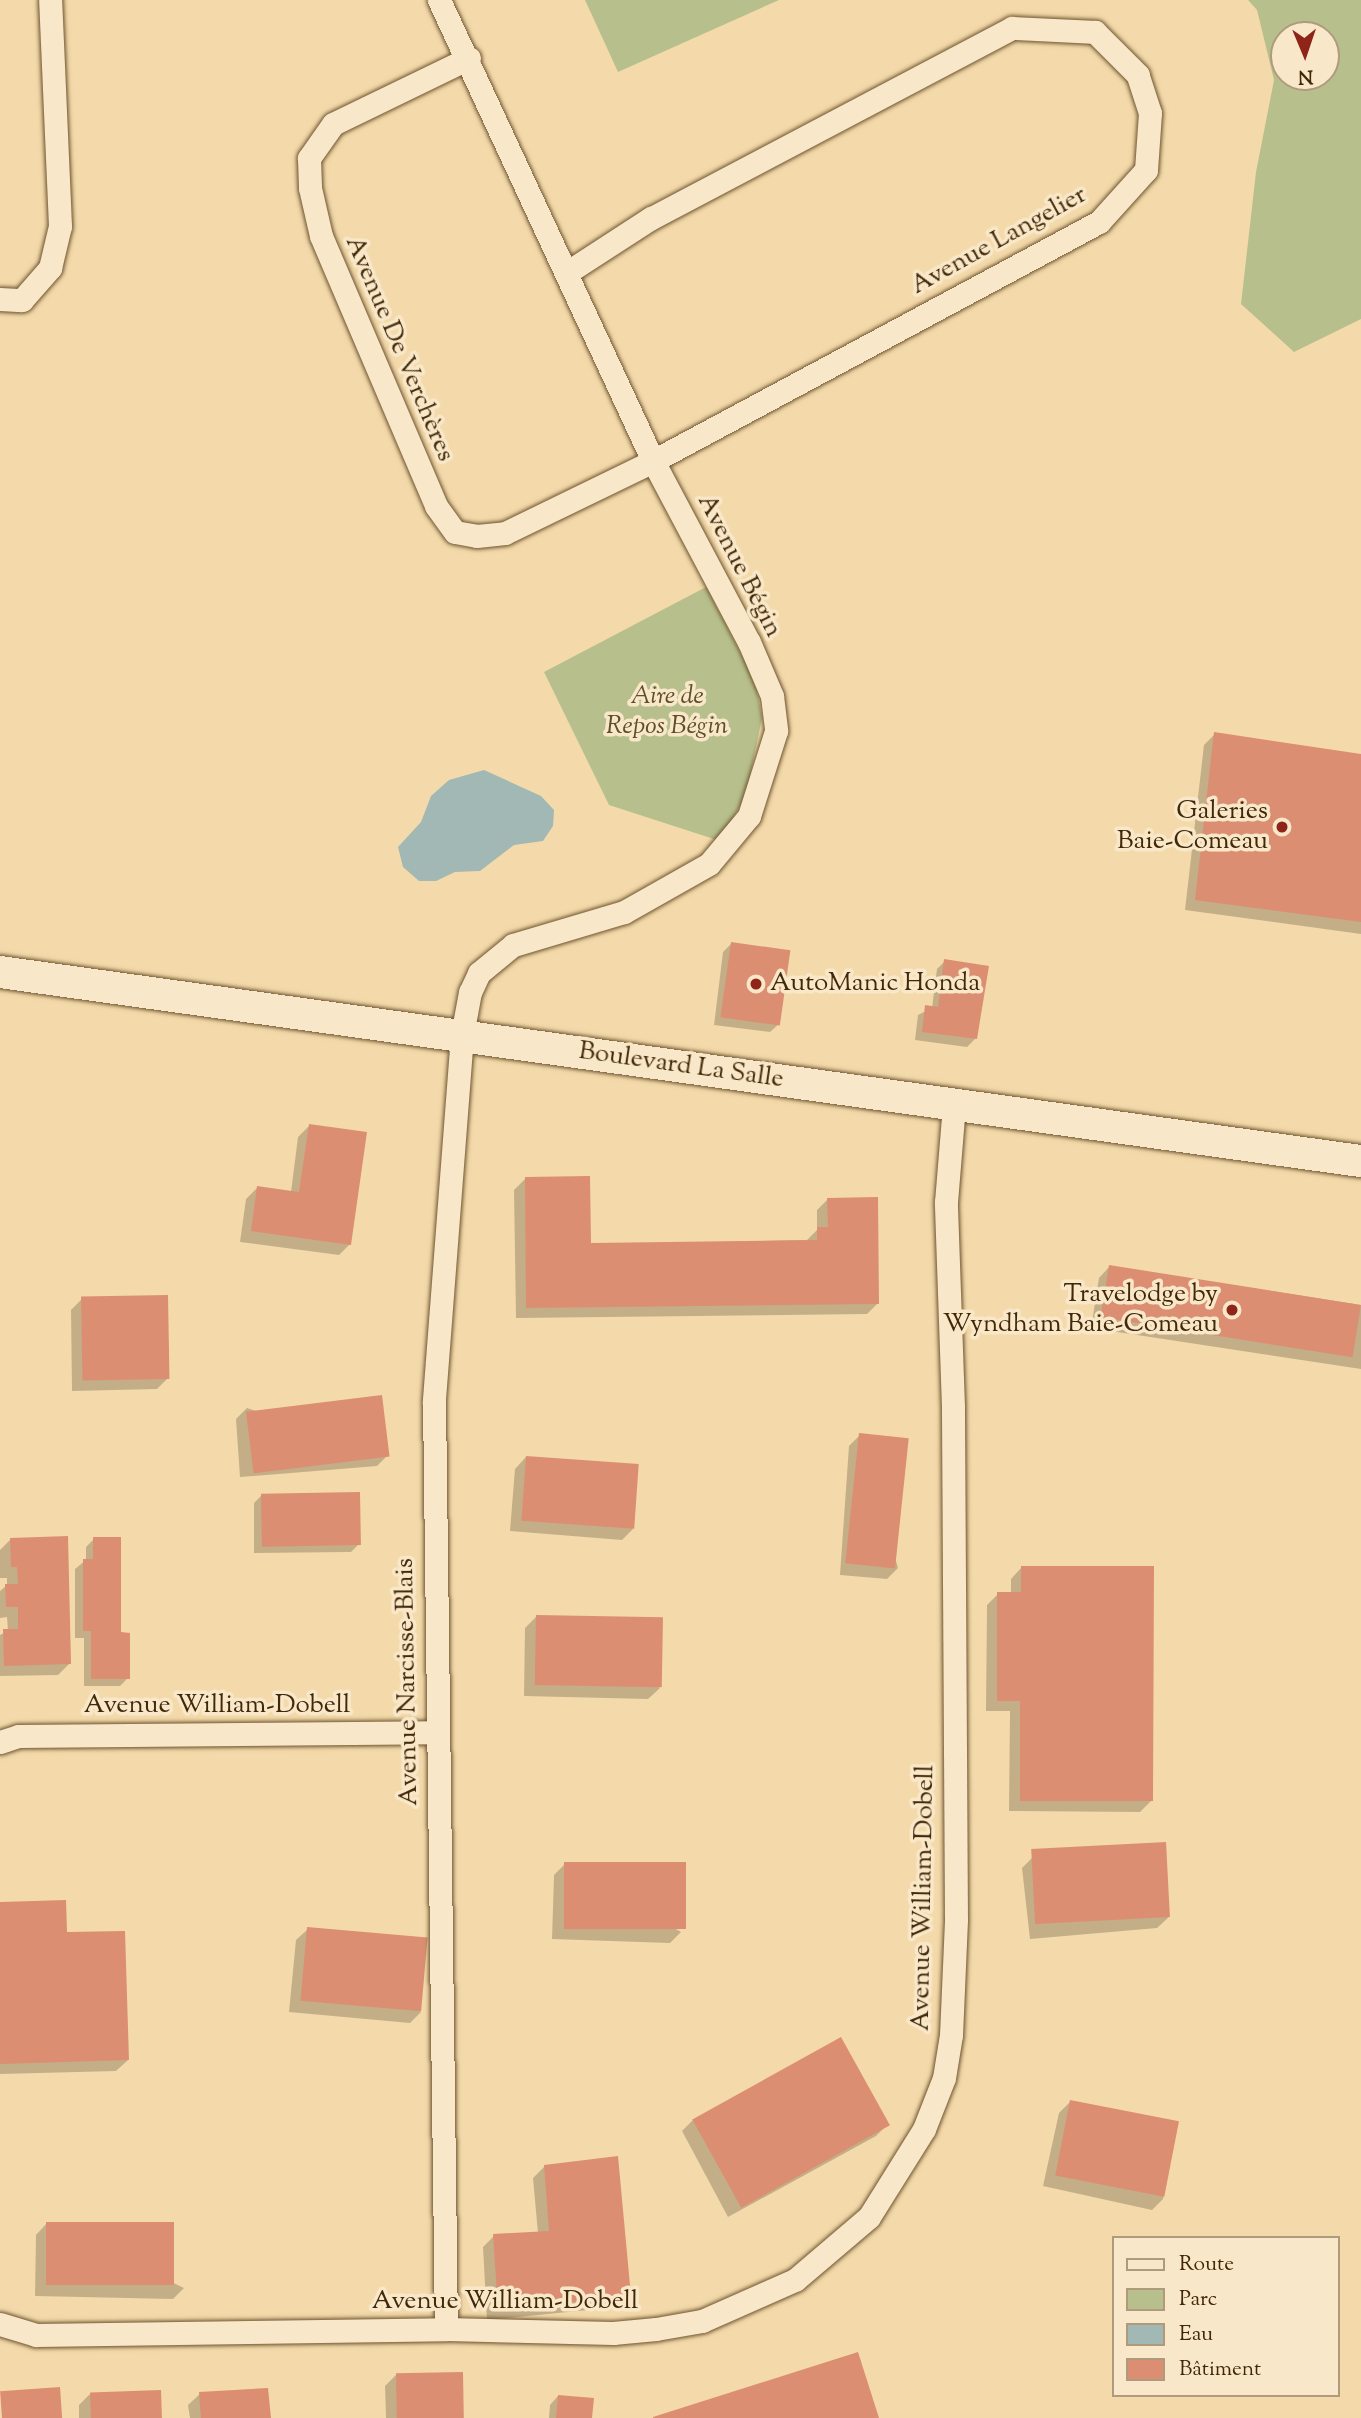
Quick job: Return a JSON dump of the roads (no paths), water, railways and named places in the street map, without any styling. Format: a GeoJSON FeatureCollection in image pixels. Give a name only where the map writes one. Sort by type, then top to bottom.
{"type":"FeatureCollection","features":[{"type":"Feature","properties":{"kind":"street"},"geometry":{"type":"LineString","coordinates":[[0,299],[22,300],[50,268],[60,226],[50,0]]}},
{"type":"Feature","properties":{"kind":"street","name":"Avenue Bégin"},"geometry":{"type":"LineString","coordinates":[[439,0],[469,58],[653,461],[749,642],[772,696],[776,731],[764,778],[749,816],[730,842],[693,877],[624,912],[513,945],[479,973],[470,992],[462,1035]]}},
{"type":"Feature","properties":{"kind":"street","name":"Avenue Langelier"},"geometry":{"type":"LineString","coordinates":[[568,272],[651,218],[1012,28],[1095,32],[1138,75],[1150,113],[1146,170],[1099,222],[653,461]]}},
{"type":"Feature","properties":{"kind":"street","name":"Avenue De Verchères"},"geometry":{"type":"LineString","coordinates":[[469,58],[333,124],[309,158],[310,188],[321,236],[436,506],[455,531],[477,536],[505,533],[653,461]]}},
{"type":"Feature","properties":{"kind":"street","name":"Boulevard La Salle"},"geometry":{"type":"LineString","coordinates":[[0,972],[1361,1161]]}},
{"type":"Feature","properties":{"kind":"street","name":"Avenue Narcisse-Blais"},"geometry":{"type":"LineString","coordinates":[[446,2329],[436,1732],[434,1401],[462,1035]]}},
{"type":"Feature","properties":{"kind":"street","name":"Avenue William-Dobell"},"geometry":{"type":"LineString","coordinates":[[0,2324],[36,2335],[446,2329],[613,2333],[702,2321],[752,2302],[795,2280],[869,2217],[924,2129],[944,2078],[951,2035],[957,1919],[953,1407],[946,1202],[954,1104]]}},
{"type":"Feature","properties":{"kind":"street","name":"Avenue William-Dobell"},"geometry":{"type":"LineString","coordinates":[[0,1742],[18,1736],[436,1732]]}},
{"type":"Feature","properties":{"kind":"water"},"geometry":{"type":"Polygon","coordinates":[[[484,770],[541,796],[554,810],[553,826],[543,841],[514,845],[480,871],[455,872],[436,881],[419,881],[403,867],[398,847],[421,822],[431,796],[449,780],[484,770]]]}},
{"type":"Feature","properties":{"kind":"place","name":"Galeries Baie-Comeau"},"geometry":{"type":"Point","coordinates":[1282,827]}},
{"type":"Feature","properties":{"kind":"place","name":"AutoManic Honda"},"geometry":{"type":"Point","coordinates":[756,984]}},
{"type":"Feature","properties":{"kind":"place","name":"Travelodge by Wyndham Baie-Comeau"},"geometry":{"type":"Point","coordinates":[1232,1310]}},
{"type":"Feature","properties":{"kind":"park label","name":"Aire de Repos Bégin"},"geometry":{"type":"Point","coordinates":[667,712]}}]}
